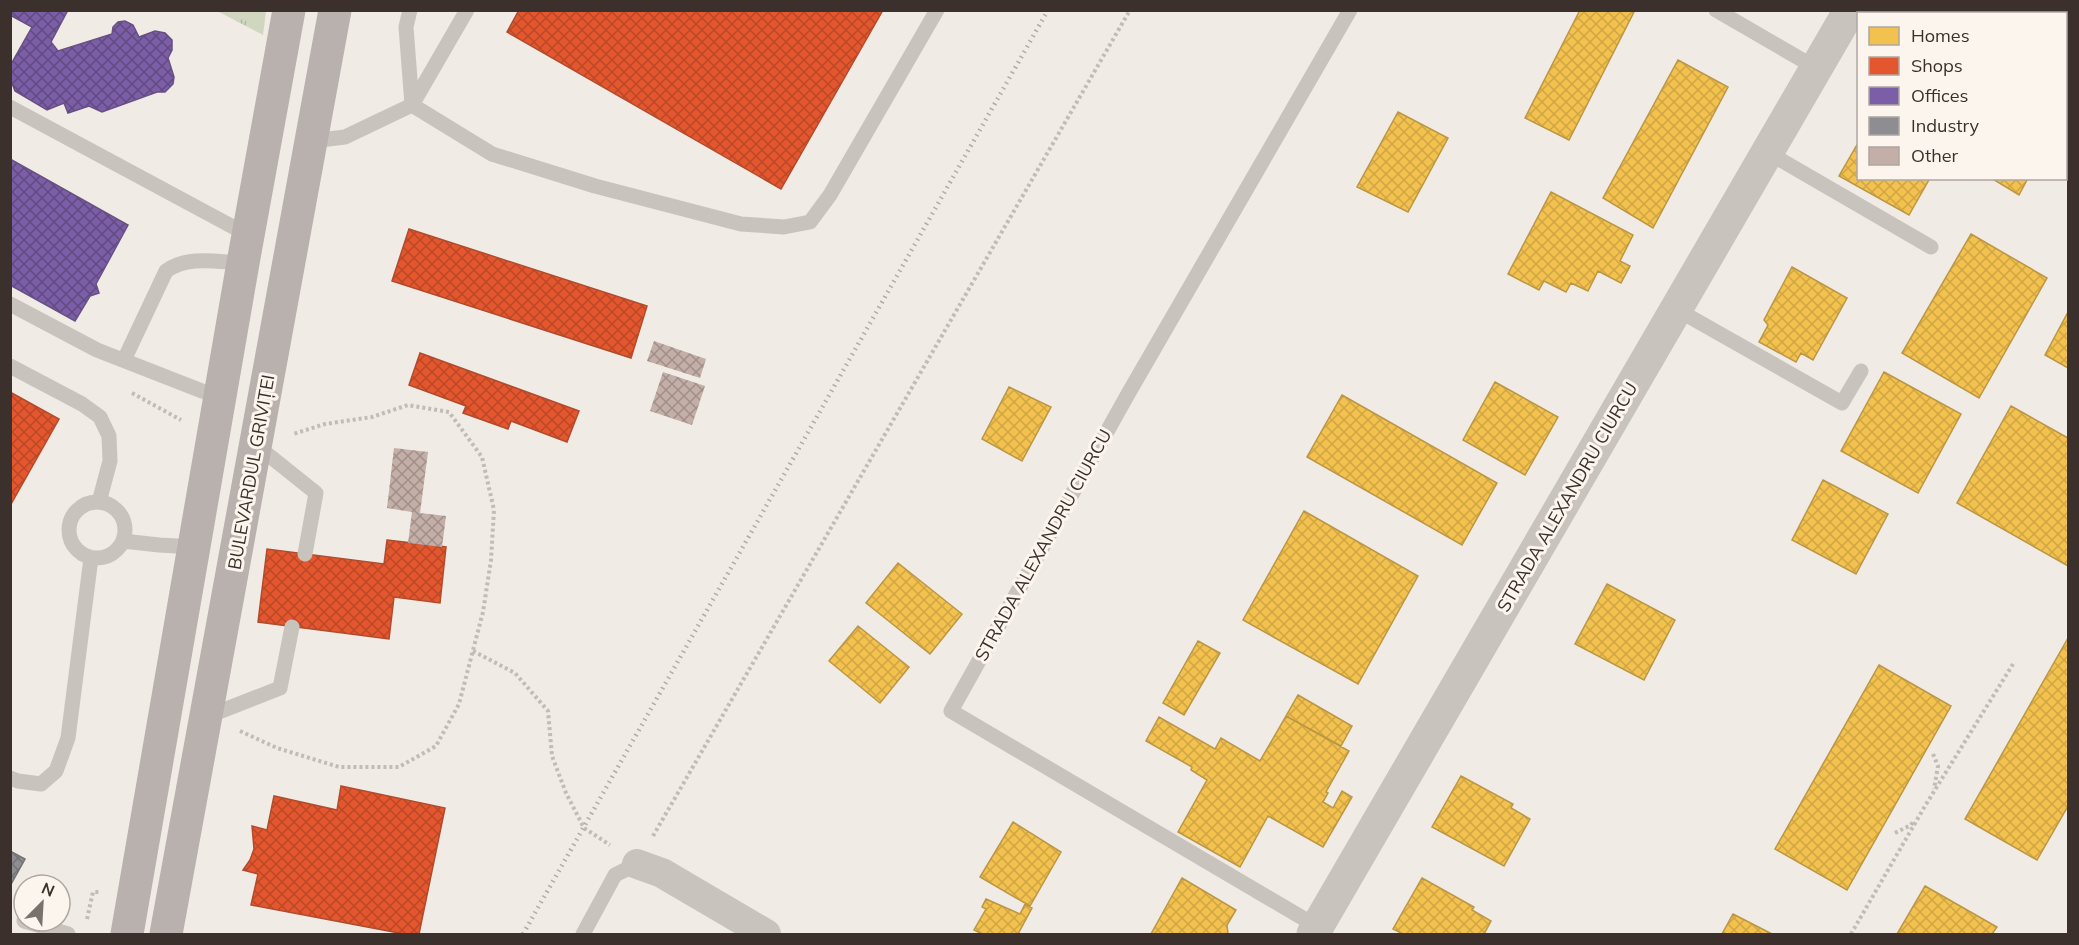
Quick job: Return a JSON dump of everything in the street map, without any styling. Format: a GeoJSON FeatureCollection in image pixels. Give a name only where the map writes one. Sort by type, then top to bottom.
{"type":"FeatureCollection","features":[{"type":"Feature","properties":{"kind":"main road"},"geometry":{"type":"LineString","coordinates":[[127,934],[245,249],[289,10]]}},
{"type":"Feature","properties":{"kind":"main road","name":"BULEVARDUL GRIVIȚEI"},"geometry":{"type":"LineString","coordinates":[[166,934],[335,10]]}},
{"type":"Feature","properties":{"kind":"street","name":"STRADA ALEXANDRU CIURCU"},"geometry":{"type":"LineString","coordinates":[[1315,931],[1850,10]]}},
{"type":"Feature","properties":{"kind":"street"},"geometry":{"type":"LineString","coordinates":[[637,864],[662,873],[766,934]]}},
{"type":"Feature","properties":{"kind":"lane"},"geometry":{"type":"LineString","coordinates":[[410,10],[406,27],[412,105]]}},
{"type":"Feature","properties":{"kind":"lane"},"geometry":{"type":"LineString","coordinates":[[312,141],[345,137],[412,105],[467,10]]}},
{"type":"Feature","properties":{"kind":"lane"},"geometry":{"type":"LineString","coordinates":[[412,105],[492,154],[595,186],[741,224],[784,226],[810,222],[831,195],[937,10]]}},
{"type":"Feature","properties":{"kind":"lane","name":"STRADA ALEXANDRU CIURCU"},"geometry":{"type":"LineString","coordinates":[[1315,931],[951,711],[1122,404],[1350,10]]}},
{"type":"Feature","properties":{"kind":"lane"},"geometry":{"type":"LineString","coordinates":[[1716,10],[1816,68]]}},
{"type":"Feature","properties":{"kind":"lane"},"geometry":{"type":"LineString","coordinates":[[10,107],[245,249]]}},
{"type":"Feature","properties":{"kind":"lane"},"geometry":{"type":"LineString","coordinates":[[1767,152],[1931,247]]}},
{"type":"Feature","properties":{"kind":"lane"},"geometry":{"type":"LineString","coordinates":[[124,360],[166,271],[176,263],[245,249]]}},
{"type":"Feature","properties":{"kind":"lane"},"geometry":{"type":"LineString","coordinates":[[10,304],[97,350],[220,396]]}},
{"type":"Feature","properties":{"kind":"lane"},"geometry":{"type":"LineString","coordinates":[[1676,309],[1842,403],[1861,370]]}},
{"type":"Feature","properties":{"kind":"lane"},"geometry":{"type":"LineString","coordinates":[[10,366],[82,404],[100,417],[109,436],[110,461],[99,502]]}},
{"type":"Feature","properties":{"kind":"lane"},"geometry":{"type":"LineString","coordinates":[[255,445],[316,493],[305,554]]}},
{"type":"Feature","properties":{"kind":"lane"},"geometry":{"type":"LineString","coordinates":[[90,503],[109,504],[118,511],[124,523],[123,541],[113,553],[104,558],[91,558],[75,549],[70,540],[68,528],[70,518],[76,510],[90,503]]}},
{"type":"Feature","properties":{"kind":"lane"},"geometry":{"type":"LineString","coordinates":[[123,541],[194,547]]}},
{"type":"Feature","properties":{"kind":"lane"},"geometry":{"type":"LineString","coordinates":[[10,778],[41,784],[56,771],[68,738],[91,558]]}},
{"type":"Feature","properties":{"kind":"lane"},"geometry":{"type":"LineString","coordinates":[[206,717],[280,688],[292,627]]}},
{"type":"Feature","properties":{"kind":"lane"},"geometry":{"type":"LineString","coordinates":[[583,934],[615,875],[637,864]]}},
{"type":"Feature","properties":{"kind":"path"},"geometry":{"type":"LineString","coordinates":[[472,651],[515,673],[548,711],[552,756],[566,793],[584,828],[637,864],[1130,10]]}},
{"type":"Feature","properties":{"kind":"path"},"geometry":{"type":"LineString","coordinates":[[206,717],[277,748],[339,767],[399,767],[436,746],[459,704],[483,612],[491,560],[494,510],[482,457],[449,412],[408,405],[372,417],[325,424],[255,445]]}},
{"type":"Feature","properties":{"kind":"path"},"geometry":{"type":"LineString","coordinates":[[1851,934],[1925,806],[2013,664]]}},
{"type":"Feature","properties":{"kind":"path"},"geometry":{"type":"LineString","coordinates":[[1895,833],[1911,825],[1934,789],[1938,766],[1934,754]]}},
{"type":"Feature","properties":{"kind":"green space"},"geometry":{"type":"Polygon","coordinates":[[[217,11],[266,11],[263,35],[217,11]]]}},
{"type":"Feature","properties":{"kind":"building: Homes"},"geometry":{"type":"Polygon","coordinates":[[[1580,10],[1635,10],[1569,140],[1525,118],[1580,10]]]}},
{"type":"Feature","properties":{"kind":"building: Homes"},"geometry":{"type":"Polygon","coordinates":[[[1931,10],[1948,10],[1950,12],[1930,12],[1931,10]]]}},
{"type":"Feature","properties":{"kind":"building: Homes"},"geometry":{"type":"Polygon","coordinates":[[[2067,25],[2068,26],[2067,112],[2067,25]]]}},
{"type":"Feature","properties":{"kind":"building: Homes"},"geometry":{"type":"Polygon","coordinates":[[[1678,60],[1728,87],[1653,228],[1603,198],[1678,60]]]}},
{"type":"Feature","properties":{"kind":"building: Homes"},"geometry":{"type":"Polygon","coordinates":[[[1398,112],[1448,138],[1408,212],[1357,187],[1398,112]]]}},
{"type":"Feature","properties":{"kind":"building: Homes"},"geometry":{"type":"Polygon","coordinates":[[[1857,145],[1857,180],[1929,180],[1909,215],[1839,176],[1857,145]]]}},
{"type":"Feature","properties":{"kind":"building: Homes"},"geometry":{"type":"Polygon","coordinates":[[[1994,180],[2027,180],[2019,195],[1994,180]]]}},
{"type":"Feature","properties":{"kind":"building: Homes"},"geometry":{"type":"Polygon","coordinates":[[[1551,192],[1633,235],[1620,261],[1630,266],[1621,283],[1598,271],[1588,291],[1571,283],[1566,292],[1544,281],[1539,290],[1508,274],[1551,192]]]}},
{"type":"Feature","properties":{"kind":"building: Homes"},"geometry":{"type":"Polygon","coordinates":[[[1971,234],[2047,278],[1979,398],[1902,353],[1971,234]]]}},
{"type":"Feature","properties":{"kind":"building: Homes"},"geometry":{"type":"Polygon","coordinates":[[[1792,267],[1847,298],[1813,360],[1801,353],[1796,362],[1759,342],[1768,325],[1764,320],[1792,267]]]}},
{"type":"Feature","properties":{"kind":"building: Homes"},"geometry":{"type":"Polygon","coordinates":[[[2068,312],[2068,368],[2045,355],[2068,312]]]}},
{"type":"Feature","properties":{"kind":"building: Homes"},"geometry":{"type":"Polygon","coordinates":[[[1884,372],[1961,414],[1918,493],[1841,451],[1884,372]]]}},
{"type":"Feature","properties":{"kind":"building: Homes"},"geometry":{"type":"Polygon","coordinates":[[[1495,382],[1558,417],[1525,475],[1463,440],[1495,382]]]}},
{"type":"Feature","properties":{"kind":"building: Homes"},"geometry":{"type":"Polygon","coordinates":[[[1009,387],[1051,407],[1022,461],[982,439],[1009,387]]]}},
{"type":"Feature","properties":{"kind":"building: Homes"},"geometry":{"type":"Polygon","coordinates":[[[1342,395],[1497,483],[1462,545],[1307,457],[1342,395]]]}},
{"type":"Feature","properties":{"kind":"building: Homes"},"geometry":{"type":"Polygon","coordinates":[[[2011,406],[2068,438],[2068,566],[1957,503],[2011,406]]]}},
{"type":"Feature","properties":{"kind":"building: Homes"},"geometry":{"type":"Polygon","coordinates":[[[1823,480],[1888,514],[1856,574],[1792,540],[1823,480]]]}},
{"type":"Feature","properties":{"kind":"building: Homes"},"geometry":{"type":"Polygon","coordinates":[[[1304,511],[1418,576],[1358,684],[1243,620],[1304,511]]]}},
{"type":"Feature","properties":{"kind":"building: Homes"},"geometry":{"type":"Polygon","coordinates":[[[898,563],[962,614],[930,654],[866,603],[898,563]]]}},
{"type":"Feature","properties":{"kind":"building: Homes"},"geometry":{"type":"Polygon","coordinates":[[[1607,584],[1675,620],[1644,680],[1575,644],[1607,584]]]}},
{"type":"Feature","properties":{"kind":"building: Homes"},"geometry":{"type":"Polygon","coordinates":[[[858,626],[909,667],[880,703],[829,661],[858,626]]]}},
{"type":"Feature","properties":{"kind":"building: Homes"},"geometry":{"type":"Polygon","coordinates":[[[2068,638],[2068,806],[2037,860],[1965,819],[2068,638]]]}},
{"type":"Feature","properties":{"kind":"building: Homes"},"geometry":{"type":"Polygon","coordinates":[[[1198,641],[1220,653],[1184,715],[1163,703],[1198,641]]]}},
{"type":"Feature","properties":{"kind":"building: Homes"},"geometry":{"type":"Polygon","coordinates":[[[1879,665],[1951,706],[1847,890],[1775,849],[1879,665]]]}},
{"type":"Feature","properties":{"kind":"building: Homes"},"geometry":{"type":"Polygon","coordinates":[[[1298,695],[1352,726],[1341,746],[1286,716],[1298,695]]]}},
{"type":"Feature","properties":{"kind":"building: Homes"},"geometry":{"type":"Polygon","coordinates":[[[1286,716],[1349,751],[1326,792],[1328,793],[1323,802],[1333,808],[1342,791],[1352,797],[1323,847],[1268,816],[1240,867],[1178,832],[1207,780],[1191,770],[1192,767],[1146,741],[1159,717],[1215,749],[1221,738],[1260,761],[1286,716]]]}},
{"type":"Feature","properties":{"kind":"building: Homes"},"geometry":{"type":"Polygon","coordinates":[[[1461,776],[1513,804],[1511,808],[1530,819],[1504,866],[1432,827],[1461,776]]]}},
{"type":"Feature","properties":{"kind":"building: Homes"},"geometry":{"type":"Polygon","coordinates":[[[1013,822],[1061,852],[1030,906],[980,877],[1013,822]]]}},
{"type":"Feature","properties":{"kind":"building: Homes"},"geometry":{"type":"Polygon","coordinates":[[[1182,878],[1236,910],[1227,925],[1228,934],[1151,934],[1182,878]]]}},
{"type":"Feature","properties":{"kind":"building: Homes"},"geometry":{"type":"Polygon","coordinates":[[[1422,878],[1474,907],[1472,910],[1491,921],[1484,934],[1403,934],[1393,929],[1422,878]]]}},
{"type":"Feature","properties":{"kind":"building: Homes"},"geometry":{"type":"Polygon","coordinates":[[[1925,886],[1997,927],[1992,934],[1897,934],[1925,886]]]}},
{"type":"Feature","properties":{"kind":"building: Homes"},"geometry":{"type":"Polygon","coordinates":[[[986,899],[1020,914],[1025,904],[1032,908],[1018,934],[982,934],[974,930],[986,909],[982,907],[986,899]]]}},
{"type":"Feature","properties":{"kind":"building: Homes"},"geometry":{"type":"Polygon","coordinates":[[[1733,914],[1772,934],[1722,934],[1733,914]]]}},
{"type":"Feature","properties":{"kind":"building: Shops"},"geometry":{"type":"Polygon","coordinates":[[[519,10],[883,10],[781,189],[507,32],[519,10]]]}},
{"type":"Feature","properties":{"kind":"building: Shops"},"geometry":{"type":"Polygon","coordinates":[[[409,229],[647,306],[631,358],[392,281],[409,229]]]}},
{"type":"Feature","properties":{"kind":"building: Shops"},"geometry":{"type":"Polygon","coordinates":[[[420,353],[579,411],[567,442],[511,421],[508,429],[463,413],[466,406],[409,385],[420,353]]]}},
{"type":"Feature","properties":{"kind":"building: Shops"},"geometry":{"type":"Polygon","coordinates":[[[10,392],[59,419],[10,506],[10,392]]]}},
{"type":"Feature","properties":{"kind":"building: Shops"},"geometry":{"type":"Polygon","coordinates":[[[387,540],[446,547],[440,603],[394,597],[389,639],[258,622],[267,549],[384,564],[387,540]]]}},
{"type":"Feature","properties":{"kind":"building: Shops"},"geometry":{"type":"Polygon","coordinates":[[[341,786],[445,808],[419,934],[404,934],[251,905],[258,874],[243,870],[254,849],[252,826],[267,830],[274,796],[337,810],[341,786]]]}},
{"type":"Feature","properties":{"kind":"building: Offices"},"geometry":{"type":"Polygon","coordinates":[[[10,10],[68,10],[51,42],[58,51],[112,34],[113,27],[118,22],[125,21],[133,25],[139,37],[155,31],[165,33],[172,40],[172,50],[168,58],[174,77],[173,84],[165,92],[157,92],[102,112],[89,106],[68,113],[64,103],[47,110],[15,91],[10,78],[10,66],[32,27],[10,15],[10,10]]]}},
{"type":"Feature","properties":{"kind":"building: Offices"},"geometry":{"type":"Polygon","coordinates":[[[10,159],[128,225],[96,284],[99,293],[90,296],[75,321],[10,285],[10,159]]]}},
{"type":"Feature","properties":{"kind":"building: Industry"},"geometry":{"type":"Polygon","coordinates":[[[10,851],[25,859],[17,873],[12,873],[10,886],[10,851]]]}},
{"type":"Feature","properties":{"kind":"building: Other"},"geometry":{"type":"Polygon","coordinates":[[[654,341],[706,359],[700,378],[647,361],[654,341]]]}},
{"type":"Feature","properties":{"kind":"building: Other"},"geometry":{"type":"Polygon","coordinates":[[[663,372],[705,386],[692,425],[650,411],[663,372]]]}},
{"type":"Feature","properties":{"kind":"building: Other"},"geometry":{"type":"Polygon","coordinates":[[[394,448],[428,452],[420,513],[446,516],[442,547],[408,543],[412,512],[387,508],[394,448]]]}},
{"type":"Feature","properties":{"kind":"railway"},"geometry":{"type":"LineString","coordinates":[[523,934],[1048,10]]}}]}
